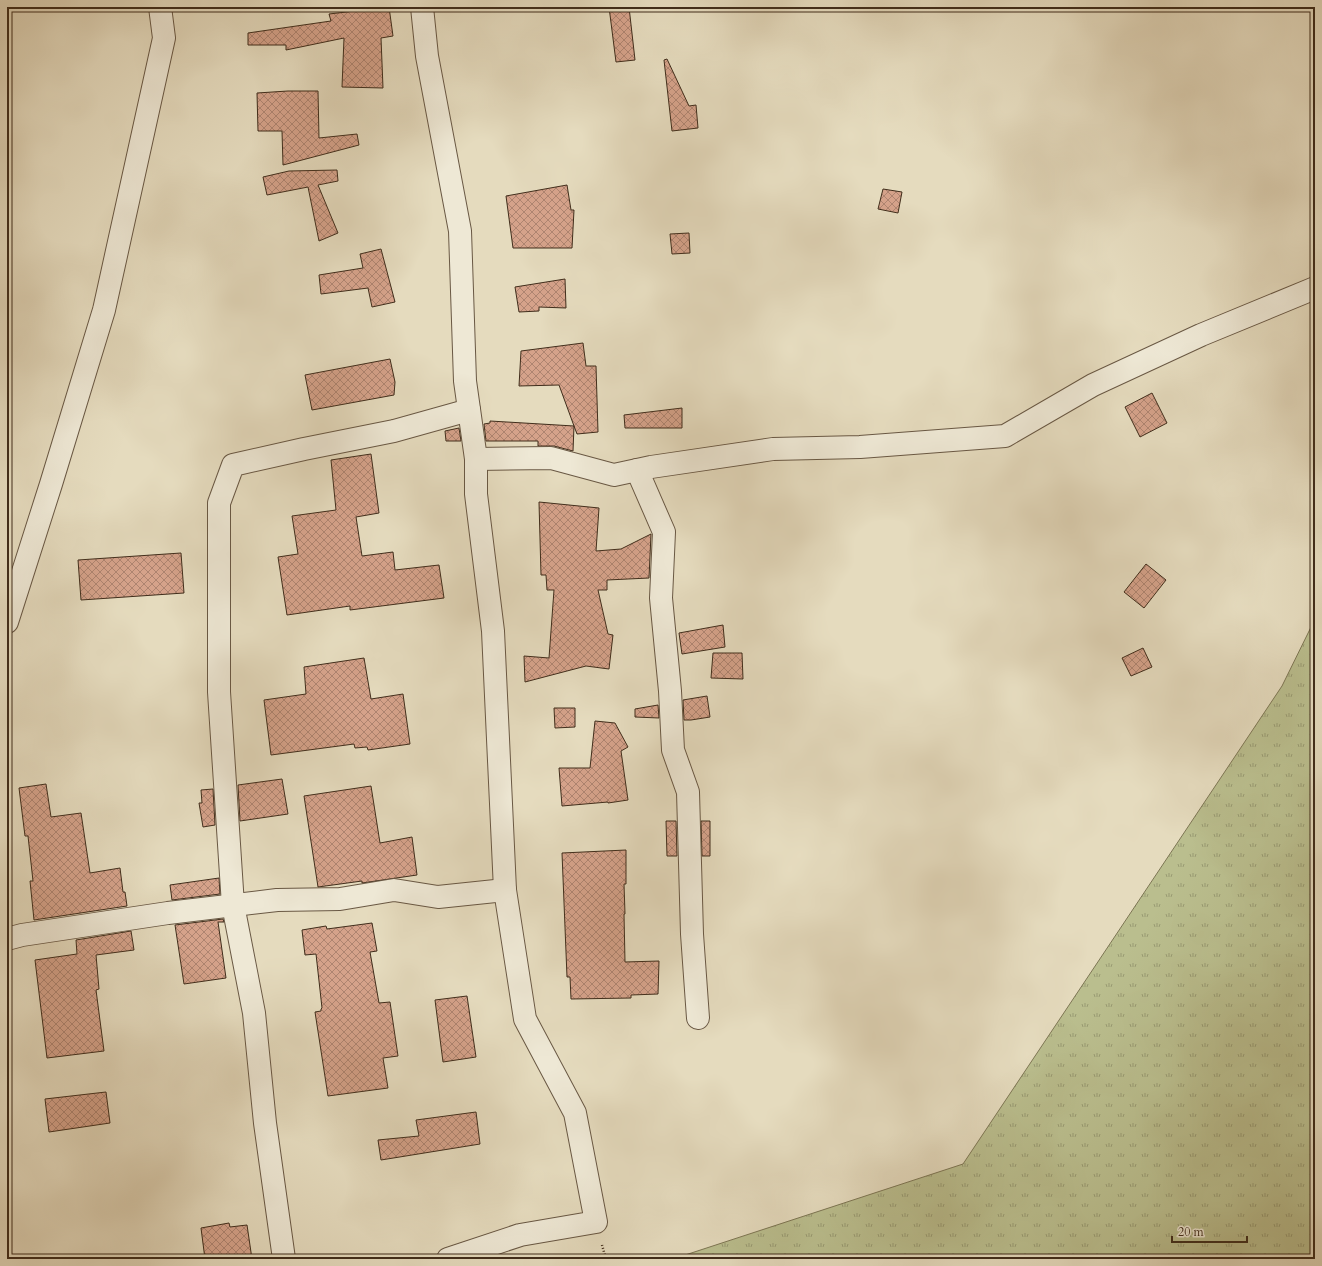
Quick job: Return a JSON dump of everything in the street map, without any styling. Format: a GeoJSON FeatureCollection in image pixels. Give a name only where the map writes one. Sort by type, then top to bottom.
{"type":"FeatureCollection","features":[{"type":"Feature","properties":{"kind":"street"},"geometry":{"type":"LineString","coordinates":[[7,622],[104,310],[164,38],[160,7]]}},
{"type":"Feature","properties":{"kind":"street"},"geometry":{"type":"LineString","coordinates":[[422,7],[427,56],[460,231],[465,382],[476,459],[476,494],[493,631],[505,890],[525,1018],[575,1113],[596,1222],[520,1235],[448,1259]]}},
{"type":"Feature","properties":{"kind":"street"},"geometry":{"type":"LineString","coordinates":[[476,459],[551,458],[614,475],[637,470],[773,449],[860,448],[1005,436],[1093,385],[1201,335],[1315,288]]}},
{"type":"Feature","properties":{"kind":"street"},"geometry":{"type":"LineString","coordinates":[[284,1259],[265,1123],[254,1013],[233,905],[219,692],[219,503],[233,465],[394,431],[469,410]]}},
{"type":"Feature","properties":{"kind":"street"},"geometry":{"type":"LineString","coordinates":[[637,470],[664,532],[661,598],[670,692],[673,750],[688,792],[692,934],[698,1018]]}},
{"type":"Feature","properties":{"kind":"street"},"geometry":{"type":"LineString","coordinates":[[7,939],[59,929],[277,900],[340,899],[394,890],[438,897],[505,890]]}},
{"type":"Feature","properties":{"kind":"green space"},"geometry":{"type":"Polygon","coordinates":[[[1315,619],[1315,1259],[673,1259],[963,1164],[1282,686],[1315,619]]]}},
{"type":"Feature","properties":{"kind":"building"},"geometry":{"type":"Polygon","coordinates":[[[389,7],[393,36],[381,38],[383,88],[342,87],[344,38],[286,50],[286,45],[248,45],[248,33],[331,21],[329,14],[389,7]]]}},
{"type":"Feature","properties":{"kind":"building"},"geometry":{"type":"Polygon","coordinates":[[[609,7],[629,7],[635,60],[616,62],[609,7]]]}},
{"type":"Feature","properties":{"kind":"building"},"geometry":{"type":"Polygon","coordinates":[[[667,59],[689,106],[696,105],[698,128],[672,131],[664,60],[667,59]]]}},
{"type":"Feature","properties":{"kind":"building"},"geometry":{"type":"Polygon","coordinates":[[[318,91],[319,138],[357,134],[359,145],[283,165],[282,131],[258,131],[257,93],[318,91]]]}},
{"type":"Feature","properties":{"kind":"building"},"geometry":{"type":"Polygon","coordinates":[[[337,170],[338,181],[318,185],[338,233],[319,241],[308,187],[267,195],[263,177],[289,171],[337,170]]]}},
{"type":"Feature","properties":{"kind":"building"},"geometry":{"type":"Polygon","coordinates":[[[567,185],[571,210],[574,210],[572,248],[513,248],[506,196],[567,185]]]}},
{"type":"Feature","properties":{"kind":"building"},"geometry":{"type":"Polygon","coordinates":[[[883,189],[902,192],[898,213],[878,209],[883,189]]]}},
{"type":"Feature","properties":{"kind":"building"},"geometry":{"type":"Polygon","coordinates":[[[689,233],[690,253],[672,254],[670,234],[689,233]]]}},
{"type":"Feature","properties":{"kind":"building"},"geometry":{"type":"Polygon","coordinates":[[[381,249],[395,302],[372,307],[368,288],[321,294],[319,275],[363,268],[360,254],[381,249]]]}},
{"type":"Feature","properties":{"kind":"building"},"geometry":{"type":"Polygon","coordinates":[[[565,279],[566,308],[539,307],[539,311],[519,312],[515,287],[565,279]]]}},
{"type":"Feature","properties":{"kind":"building"},"geometry":{"type":"Polygon","coordinates":[[[583,343],[586,366],[596,366],[598,432],[577,434],[559,385],[519,386],[521,351],[583,343]]]}},
{"type":"Feature","properties":{"kind":"building"},"geometry":{"type":"Polygon","coordinates":[[[390,359],[395,382],[394,395],[312,410],[305,375],[390,359]]]}},
{"type":"Feature","properties":{"kind":"building"},"geometry":{"type":"Polygon","coordinates":[[[1152,393],[1167,423],[1140,437],[1125,407],[1152,393]]]}},
{"type":"Feature","properties":{"kind":"building"},"geometry":{"type":"Polygon","coordinates":[[[682,408],[682,428],[625,428],[624,415],[682,408]]]}},
{"type":"Feature","properties":{"kind":"building"},"geometry":{"type":"Polygon","coordinates":[[[490,421],[574,426],[573,451],[554,446],[538,446],[538,441],[486,441],[484,424],[490,423],[490,421]]]}},
{"type":"Feature","properties":{"kind":"building"},"geometry":{"type":"Polygon","coordinates":[[[459,428],[461,441],[446,441],[445,431],[459,428]]]}},
{"type":"Feature","properties":{"kind":"building"},"geometry":{"type":"Polygon","coordinates":[[[371,454],[379,513],[356,517],[362,556],[393,552],[395,570],[439,565],[444,598],[350,610],[350,606],[287,615],[278,557],[298,554],[292,516],[336,510],[331,460],[371,454]]]}},
{"type":"Feature","properties":{"kind":"building"},"geometry":{"type":"Polygon","coordinates":[[[539,502],[599,508],[596,551],[621,549],[651,534],[649,578],[607,580],[607,590],[598,590],[608,634],[613,635],[609,669],[586,666],[525,682],[524,656],[549,658],[554,590],[547,590],[546,575],[541,575],[539,502]]]}},
{"type":"Feature","properties":{"kind":"building"},"geometry":{"type":"Polygon","coordinates":[[[181,553],[184,593],[81,600],[78,560],[181,553]]]}},
{"type":"Feature","properties":{"kind":"building"},"geometry":{"type":"Polygon","coordinates":[[[1146,564],[1166,580],[1144,608],[1124,592],[1146,564]]]}},
{"type":"Feature","properties":{"kind":"building"},"geometry":{"type":"Polygon","coordinates":[[[723,625],[725,647],[682,654],[679,633],[723,625]]]}},
{"type":"Feature","properties":{"kind":"building"},"geometry":{"type":"Polygon","coordinates":[[[1143,648],[1152,667],[1131,676],[1122,658],[1143,648]]]}},
{"type":"Feature","properties":{"kind":"building"},"geometry":{"type":"Polygon","coordinates":[[[713,653],[742,653],[743,679],[711,678],[713,653]]]}},
{"type":"Feature","properties":{"kind":"building"},"geometry":{"type":"Polygon","coordinates":[[[364,658],[371,699],[403,694],[410,744],[368,750],[367,747],[355,748],[354,744],[271,755],[264,700],[306,694],[304,667],[364,658]]]}},
{"type":"Feature","properties":{"kind":"building"},"geometry":{"type":"Polygon","coordinates":[[[707,696],[710,717],[684,720],[683,700],[707,696]]]}},
{"type":"Feature","properties":{"kind":"building"},"geometry":{"type":"Polygon","coordinates":[[[658,705],[659,718],[635,717],[635,709],[658,705]]]}},
{"type":"Feature","properties":{"kind":"building"},"geometry":{"type":"Polygon","coordinates":[[[554,708],[575,708],[575,727],[555,728],[554,708]]]}},
{"type":"Feature","properties":{"kind":"building"},"geometry":{"type":"Polygon","coordinates":[[[595,721],[615,723],[628,747],[621,751],[628,800],[562,806],[559,768],[590,768],[595,721]]]}},
{"type":"Feature","properties":{"kind":"building"},"geometry":{"type":"Polygon","coordinates":[[[282,779],[288,814],[240,821],[238,785],[282,779]]]}},
{"type":"Feature","properties":{"kind":"building"},"geometry":{"type":"Polygon","coordinates":[[[46,784],[51,817],[81,813],[90,873],[120,868],[123,892],[125,892],[127,906],[34,920],[30,881],[33,881],[28,836],[25,836],[19,788],[46,784]]]}},
{"type":"Feature","properties":{"kind":"building"},"geometry":{"type":"Polygon","coordinates":[[[371,786],[380,843],[412,837],[417,875],[362,883],[362,881],[318,887],[304,796],[371,786]]]}},
{"type":"Feature","properties":{"kind":"building"},"geometry":{"type":"Polygon","coordinates":[[[213,789],[215,825],[203,827],[199,803],[202,803],[201,790],[213,789]]]}},
{"type":"Feature","properties":{"kind":"building"},"geometry":{"type":"Polygon","coordinates":[[[666,821],[676,821],[677,856],[667,856],[666,821]]]}},
{"type":"Feature","properties":{"kind":"building"},"geometry":{"type":"Polygon","coordinates":[[[701,821],[710,821],[710,856],[702,856],[701,821]]]}},
{"type":"Feature","properties":{"kind":"building"},"geometry":{"type":"Polygon","coordinates":[[[626,850],[626,884],[624,884],[625,962],[659,961],[658,994],[631,995],[631,998],[571,999],[570,977],[567,977],[562,853],[626,850]]]}},
{"type":"Feature","properties":{"kind":"building"},"geometry":{"type":"Polygon","coordinates":[[[219,878],[220,894],[172,900],[170,885],[219,878]]]}},
{"type":"Feature","properties":{"kind":"building"},"geometry":{"type":"Polygon","coordinates":[[[223,919],[224,922],[218,922],[226,978],[184,984],[175,925],[223,919]]]}},
{"type":"Feature","properties":{"kind":"building"},"geometry":{"type":"Polygon","coordinates":[[[372,923],[377,951],[370,952],[379,1003],[390,1002],[398,1056],[383,1058],[388,1088],[328,1096],[315,1012],[321,1011],[322,1008],[316,954],[305,955],[302,930],[326,926],[327,929],[372,923]]]}},
{"type":"Feature","properties":{"kind":"building"},"geometry":{"type":"Polygon","coordinates":[[[131,931],[134,950],[96,955],[99,989],[96,990],[104,1051],[47,1058],[35,960],[77,954],[76,940],[131,931]]]}},
{"type":"Feature","properties":{"kind":"building"},"geometry":{"type":"Polygon","coordinates":[[[467,996],[476,1057],[443,1062],[435,1000],[467,996]]]}},
{"type":"Feature","properties":{"kind":"building"},"geometry":{"type":"Polygon","coordinates":[[[106,1092],[110,1123],[49,1132],[45,1099],[106,1092]]]}},
{"type":"Feature","properties":{"kind":"building"},"geometry":{"type":"Polygon","coordinates":[[[476,1112],[480,1144],[381,1160],[378,1140],[419,1136],[416,1120],[476,1112]]]}},
{"type":"Feature","properties":{"kind":"building"},"geometry":{"type":"Polygon","coordinates":[[[229,1223],[230,1227],[247,1225],[252,1259],[205,1259],[201,1228],[229,1223]]]}}]}
